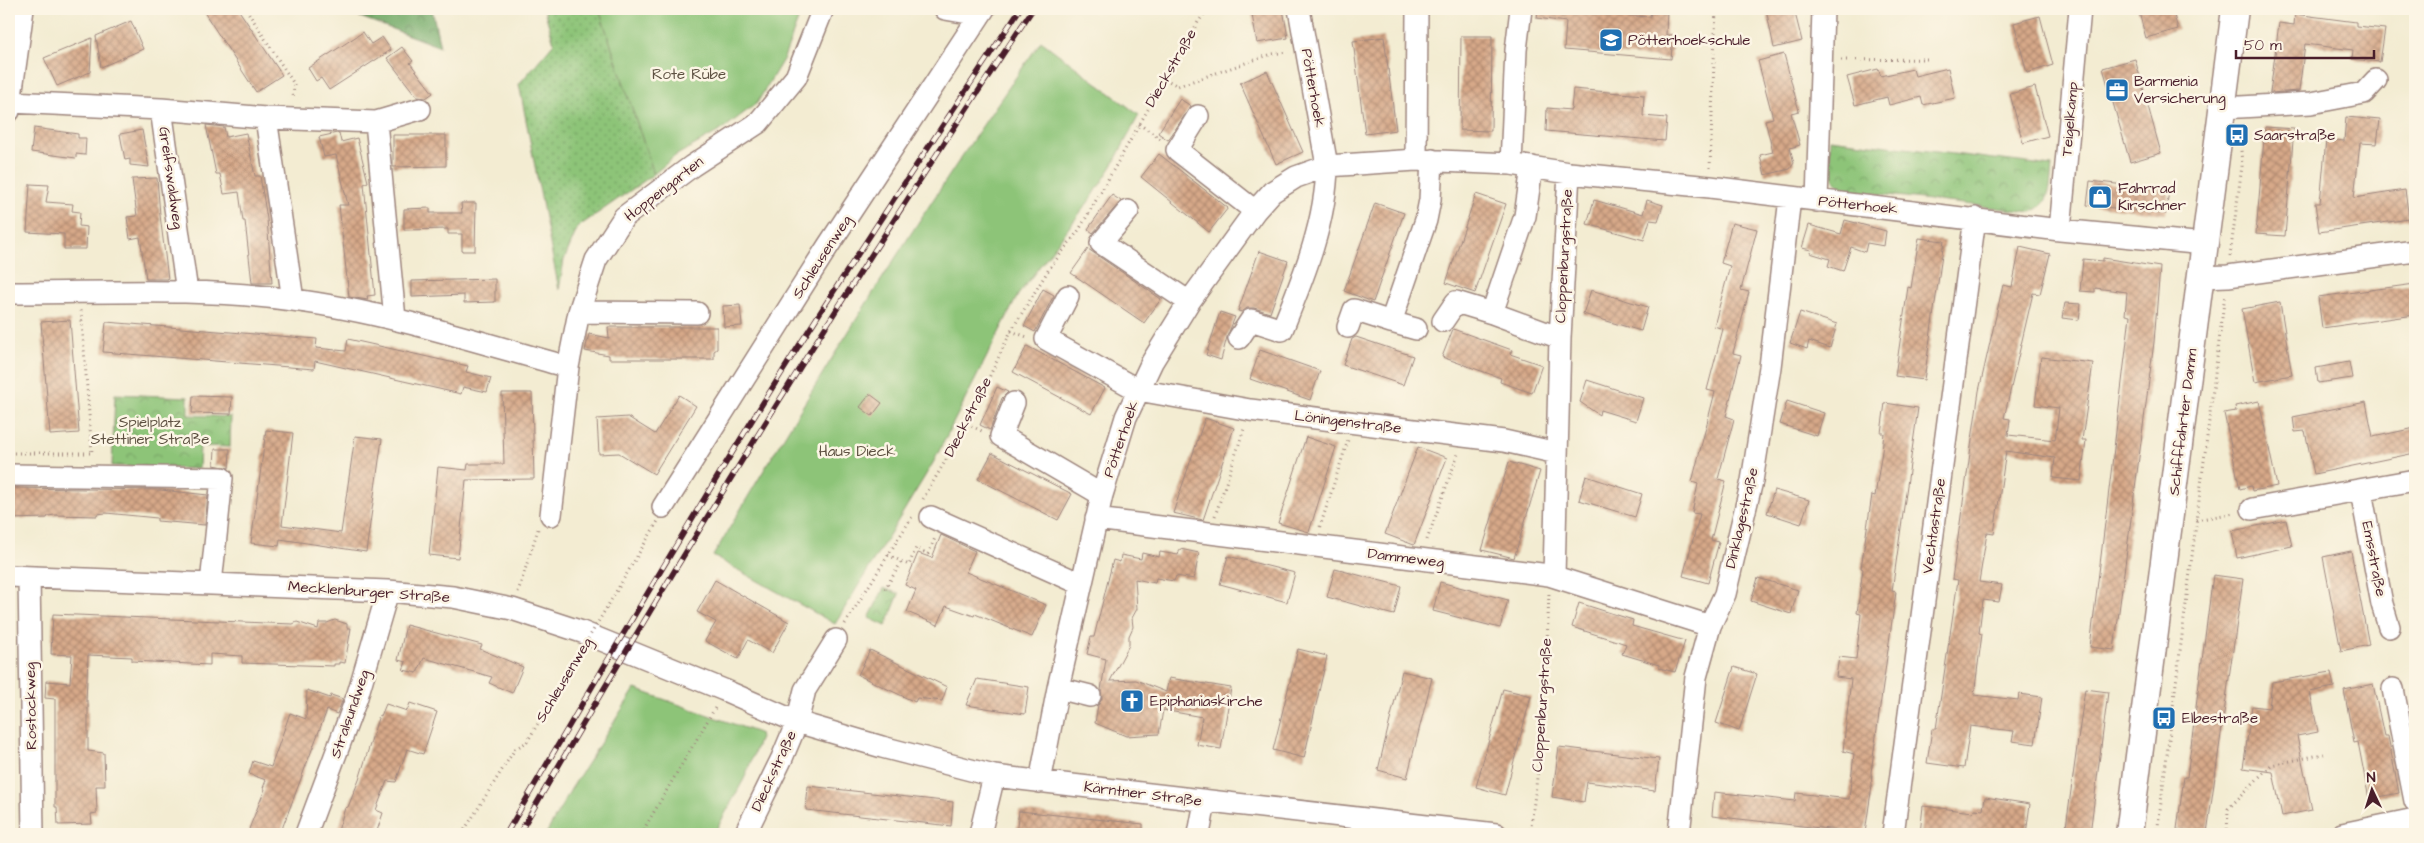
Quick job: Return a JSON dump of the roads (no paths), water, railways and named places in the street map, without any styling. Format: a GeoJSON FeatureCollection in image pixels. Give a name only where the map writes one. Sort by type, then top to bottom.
{"type":"FeatureCollection","features":[{"type":"Feature","properties":{"kind":"main road","name":"Schifffahrter Damm"},"geometry":{"type":"LineString","coordinates":[[2129,834],[2235,9]]}},
{"type":"Feature","properties":{"kind":"street"},"geometry":{"type":"LineString","coordinates":[[23,9],[9,106],[161,109]]}},
{"type":"Feature","properties":{"kind":"street","name":"Hoppengarten"},"geometry":{"type":"LineString","coordinates":[[550,515],[568,366],[579,312],[596,260],[624,217],[692,166],[758,124],[796,77],[823,9]]}},
{"type":"Feature","properties":{"kind":"street"},"geometry":{"type":"LineString","coordinates":[[945,9],[982,12]]}},
{"type":"Feature","properties":{"kind":"street","name":"Pötterhoek"},"geometry":{"type":"LineString","coordinates":[[1239,338],[1251,320],[1290,333],[1326,191],[1327,166],[1299,9]]}},
{"type":"Feature","properties":{"kind":"street"},"geometry":{"type":"LineString","coordinates":[[1391,322],[1430,200],[1424,160],[1417,9]]}},
{"type":"Feature","properties":{"kind":"street"},"geometry":{"type":"LineString","coordinates":[[1511,164],[1516,50],[1521,9]]}},
{"type":"Feature","properties":{"kind":"street"},"geometry":{"type":"LineString","coordinates":[[1817,200],[1823,9]]}},
{"type":"Feature","properties":{"kind":"street","name":"Teigelkamp"},"geometry":{"type":"LineString","coordinates":[[2060,230],[2080,9]]}},
{"type":"Feature","properties":{"kind":"street","name":"Schleusenweg"},"geometry":{"type":"LineString","coordinates":[[661,514],[828,246],[982,12]]}},
{"type":"Feature","properties":{"kind":"street"},"geometry":{"type":"LineString","coordinates":[[2222,108],[2311,102],[2364,93],[2376,80]]}},
{"type":"Feature","properties":{"kind":"street","name":"Greifswaldweg"},"geometry":{"type":"LineString","coordinates":[[187,292],[161,109],[266,118],[376,122],[420,109]]}},
{"type":"Feature","properties":{"kind":"street"},"geometry":{"type":"LineString","coordinates":[[1198,116],[1177,150],[1255,211]]}},
{"type":"Feature","properties":{"kind":"street"},"geometry":{"type":"LineString","coordinates":[[266,118],[293,300]]}},
{"type":"Feature","properties":{"kind":"street"},"geometry":{"type":"LineString","coordinates":[[376,122],[395,319]]}},
{"type":"Feature","properties":{"kind":"street","name":"Pötterhoek"},"geometry":{"type":"LineString","coordinates":[[1040,782],[1058,688],[1096,520],[1126,417],[1165,339],[1189,302],[1255,211],[1272,192],[1296,177],[1327,166],[1424,160],[1511,164],[1569,173],[1710,187],[1790,198],[1975,218],[2060,230],[2205,244]]}},
{"type":"Feature","properties":{"kind":"street"},"geometry":{"type":"LineString","coordinates":[[1492,313],[1525,216],[1532,167]]}},
{"type":"Feature","properties":{"kind":"street","name":"Cloppenburgstraße"},"geometry":{"type":"LineString","coordinates":[[1552,576],[1560,338],[1569,173]]}},
{"type":"Feature","properties":{"kind":"street","name":"Dinklagestraße"},"geometry":{"type":"LineString","coordinates":[[1679,834],[1696,677],[1710,626],[1725,594],[1752,481],[1770,368],[1790,198]]}},
{"type":"Feature","properties":{"kind":"street"},"geometry":{"type":"LineString","coordinates":[[1128,210],[1101,243],[1189,302]]}},
{"type":"Feature","properties":{"kind":"street","name":"Vechtastraße"},"geometry":{"type":"LineString","coordinates":[[1893,834],[1975,218]]}},
{"type":"Feature","properties":{"kind":"street"},"geometry":{"type":"LineString","coordinates":[[2201,277],[2228,276],[2415,251]]}},
{"type":"Feature","properties":{"kind":"street"},"geometry":{"type":"LineString","coordinates":[[9,293],[187,292],[293,300],[395,319],[568,366]]}},
{"type":"Feature","properties":{"kind":"street","name":"Löningenstraße"},"geometry":{"type":"LineString","coordinates":[[1068,296],[1046,339],[1138,390],[1250,410],[1504,440],[1557,453]]}},
{"type":"Feature","properties":{"kind":"street","name":"Cloppenburgstraße"},"geometry":{"type":"LineString","coordinates":[[1443,321],[1456,302],[1560,338]]}},
{"type":"Feature","properties":{"kind":"street"},"geometry":{"type":"LineString","coordinates":[[1348,326],[1354,310],[1416,330]]}},
{"type":"Feature","properties":{"kind":"street"},"geometry":{"type":"LineString","coordinates":[[579,312],[697,313]]}},
{"type":"Feature","properties":{"kind":"street"},"geometry":{"type":"LineString","coordinates":[[1014,403],[1001,436],[1102,495]]}},
{"type":"Feature","properties":{"kind":"street"},"geometry":{"type":"LineString","coordinates":[[9,476],[222,478],[211,584]]}},
{"type":"Feature","properties":{"kind":"street"},"geometry":{"type":"LineString","coordinates":[[2252,510],[2415,480]]}},
{"type":"Feature","properties":{"kind":"street","name":"Emsstraße"},"geometry":{"type":"LineString","coordinates":[[2361,491],[2382,604],[2389,627]]}},
{"type":"Feature","properties":{"kind":"street"},"geometry":{"type":"LineString","coordinates":[[927,514],[1081,584]]}},
{"type":"Feature","properties":{"kind":"street","name":"Dammeweg"},"geometry":{"type":"LineString","coordinates":[[1096,520],[1552,576],[1710,626]]}},
{"type":"Feature","properties":{"kind":"street","name":"Mecklenburger Straße"},"geometry":{"type":"LineString","coordinates":[[19,576],[388,591],[453,597],[512,609],[582,632],[797,722]]}},
{"type":"Feature","properties":{"kind":"street","name":"Rostockweg"},"geometry":{"type":"LineString","coordinates":[[19,576],[34,834]]}},
{"type":"Feature","properties":{"kind":"street","name":"Stralsundweg"},"geometry":{"type":"LineString","coordinates":[[306,834],[357,697],[388,591]]}},
{"type":"Feature","properties":{"kind":"street","name":"Dieckstraße"},"geometry":{"type":"LineString","coordinates":[[745,834],[782,758],[797,722],[804,690],[836,640]]}},
{"type":"Feature","properties":{"kind":"street"},"geometry":{"type":"LineString","coordinates":[[1058,688],[1090,696]]}},
{"type":"Feature","properties":{"kind":"street"},"geometry":{"type":"LineString","coordinates":[[2393,689],[2415,801]]}},
{"type":"Feature","properties":{"kind":"street","name":"Kärntner Straße"},"geometry":{"type":"LineString","coordinates":[[797,722],[882,747],[994,776],[1401,828],[1496,834]]}},
{"type":"Feature","properties":{"kind":"street"},"geometry":{"type":"LineString","coordinates":[[980,834],[994,776]]}},
{"type":"Feature","properties":{"kind":"street"},"geometry":{"type":"LineString","coordinates":[[1199,834],[1206,802]]}},
{"type":"Feature","properties":{"kind":"street"},"geometry":{"type":"LineString","coordinates":[[2342,834],[2415,819]]}},
{"type":"Feature","properties":{"kind":"railway"},"geometry":{"type":"LineString","coordinates":[[506,834],[692,518],[756,414],[853,261],[1020,9]]}},
{"type":"Feature","properties":{"kind":"railway"},"geometry":{"type":"LineString","coordinates":[[519,834],[642,624],[769,417],[899,212],[1033,9]]}},
{"type":"Feature","properties":{"kind":"place","name":"Pötterhoekschule"},"geometry":{"type":"Point","coordinates":[1611,40]}},
{"type":"Feature","properties":{"kind":"place","name":"Barmenia Versicherung"},"geometry":{"type":"Point","coordinates":[2117,90]}},
{"type":"Feature","properties":{"kind":"place","name":"Saarstraße"},"geometry":{"type":"Point","coordinates":[2237,135]}},
{"type":"Feature","properties":{"kind":"place","name":"Fahrrad Kirschner"},"geometry":{"type":"Point","coordinates":[2100,197]}},
{"type":"Feature","properties":{"kind":"place","name":"Epiphaniaskirche"},"geometry":{"type":"Point","coordinates":[1132,701]}},
{"type":"Feature","properties":{"kind":"place","name":"Elbestraße"},"geometry":{"type":"Point","coordinates":[2164,718]}},
{"type":"Feature","properties":{"kind":"park label","name":"Rote Rübe"},"geometry":{"type":"Point","coordinates":[689,74]}},
{"type":"Feature","properties":{"kind":"park label","name":"Spielplatz Stettiner Straße"},"geometry":{"type":"Point","coordinates":[150,430]}},
{"type":"Feature","properties":{"kind":"park label","name":"Haus Dieck"},"geometry":{"type":"Point","coordinates":[857,451]}}]}
